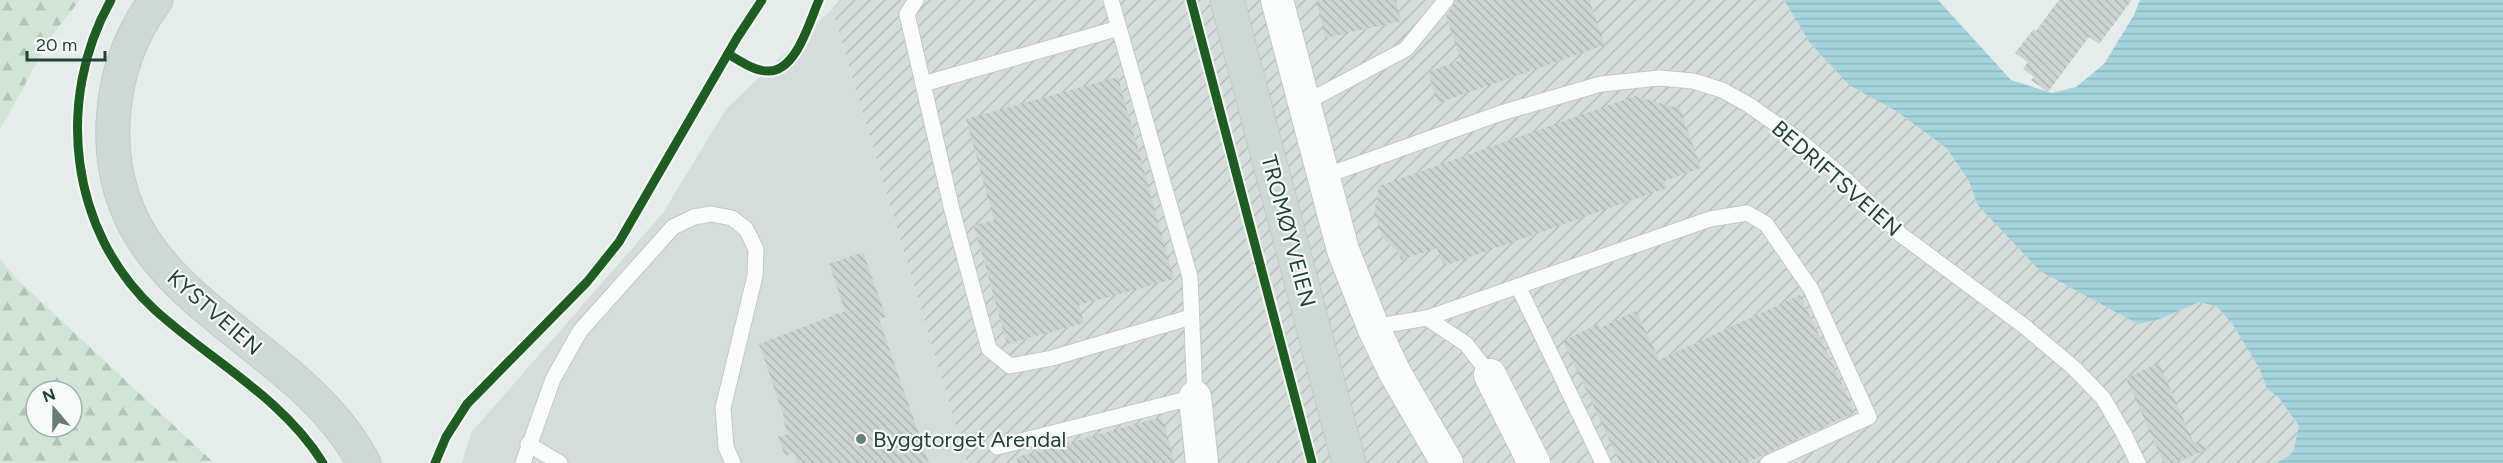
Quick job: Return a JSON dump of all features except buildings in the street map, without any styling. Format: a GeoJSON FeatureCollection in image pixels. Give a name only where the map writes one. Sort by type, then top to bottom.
{"type":"FeatureCollection","features":[{"type":"Feature","properties":{"kind":"main road","name":"KYSTVEIEN"},"geometry":{"type":"LineString","coordinates":[[156,0],[134,36],[123,61],[113,107],[113,153],[125,202],[138,231],[159,263],[192,297],[279,367],[325,409],[364,463]]}},
{"type":"Feature","properties":{"kind":"main road","name":"TROMØYVEIEN"},"geometry":{"type":"LineString","coordinates":[[1227,0],[1349,463]]}},
{"type":"Feature","properties":{"kind":"street"},"geometry":{"type":"LineString","coordinates":[[1277,0],[1342,250],[1373,327],[1415,411],[1447,463]]}},
{"type":"Feature","properties":{"kind":"street"},"geometry":{"type":"LineString","coordinates":[[1490,375],[1534,463]]}},
{"type":"Feature","properties":{"kind":"street"},"geometry":{"type":"LineString","coordinates":[[1195,397],[1202,463]]}},
{"type":"Feature","properties":{"kind":"lane"},"geometry":{"type":"LineString","coordinates":[[916,0],[907,14],[952,210],[989,349],[1010,366],[1052,358],[1191,317]]}},
{"type":"Feature","properties":{"kind":"lane"},"geometry":{"type":"LineString","coordinates":[[997,447],[1195,397],[1190,277],[1111,0]]}},
{"type":"Feature","properties":{"kind":"lane"},"geometry":{"type":"LineString","coordinates":[[1303,104],[1406,49],[1446,0]]}},
{"type":"Feature","properties":{"kind":"lane"},"geometry":{"type":"LineString","coordinates":[[923,84],[1119,28]]}},
{"type":"Feature","properties":{"kind":"lane","name":"BEDRIFTSVEIEN"},"geometry":{"type":"LineString","coordinates":[[1322,177],[1501,113],[1601,84],[1659,78],[1693,81],[1722,90],[1749,105],[1800,141],[1845,180],[1900,234],[2024,326],[2074,368],[2103,398],[2138,463]]}},
{"type":"Feature","properties":{"kind":"lane"},"geometry":{"type":"LineString","coordinates":[[1373,327],[1426,318],[1710,219],[1747,213],[1766,224],[1812,289],[1869,417],[1768,463]]}},
{"type":"Feature","properties":{"kind":"lane"},"geometry":{"type":"LineString","coordinates":[[523,463],[553,379],[580,331],[673,227],[694,217],[711,214],[732,218],[746,229],[756,249],[755,276],[723,408],[726,447],[733,463]]}},
{"type":"Feature","properties":{"kind":"lane"},"geometry":{"type":"LineString","coordinates":[[1518,286],[1602,463]]}},
{"type":"Feature","properties":{"kind":"lane"},"geometry":{"type":"LineString","coordinates":[[1426,318],[1466,344],[1490,375]]}},
{"type":"Feature","properties":{"kind":"lane"},"geometry":{"type":"LineString","coordinates":[[528,444],[560,463]]}},
{"type":"Feature","properties":{"kind":"shaded area"},"geometry":{"type":"Polygon","coordinates":[[[840,0],[1784,0],[1810,43],[1849,85],[1896,111],[1945,148],[1969,181],[1977,204],[2160,319],[2199,302],[2216,306],[2232,323],[2260,370],[2267,389],[2278,397],[2299,427],[2293,453],[2276,463],[967,463],[832,9],[840,0]]]}},
{"type":"Feature","properties":{"kind":"shaded area"},"geometry":{"type":"Polygon","coordinates":[[[832,9],[967,463],[462,463],[471,433],[663,213],[726,109],[832,9]]]}},
{"type":"Feature","properties":{"kind":"green space"},"geometry":{"type":"Polygon","coordinates":[[[0,0],[80,0],[52,35],[0,130],[0,0]]]}},
{"type":"Feature","properties":{"kind":"green space"},"geometry":{"type":"Polygon","coordinates":[[[0,259],[16,278],[214,463],[0,463],[0,259]]]}},
{"type":"Feature","properties":{"kind":"water"},"geometry":{"type":"Polygon","coordinates":[[[1784,0],[1938,0],[2011,80],[2052,93],[2076,87],[2104,64],[2134,15],[2140,0],[2503,0],[2503,463],[2276,463],[2293,453],[2299,426],[2278,397],[2267,389],[2260,370],[2232,323],[2216,306],[2199,302],[2160,319],[2138,324],[2040,271],[1977,204],[1969,181],[1946,148],[1896,111],[1849,85],[1810,43],[1784,0]]]}},
{"type":"Feature","properties":{"kind":"cycle path"},"geometry":{"type":"LineString","coordinates":[[111,0],[93,39],[82,79],[78,121],[80,162],[89,203],[104,242],[126,278],[155,310],[267,399],[287,418],[323,463]]}},
{"type":"Feature","properties":{"kind":"cycle path"},"geometry":{"type":"LineString","coordinates":[[435,463],[446,437],[467,404],[587,282],[619,242],[737,38],[762,0]]}},
{"type":"Feature","properties":{"kind":"cycle path"},"geometry":{"type":"LineString","coordinates":[[728,54],[747,65],[767,71],[786,64],[794,55],[806,33],[819,0]]}},
{"type":"Feature","properties":{"kind":"cycle path"},"geometry":{"type":"LineString","coordinates":[[1191,0],[1312,463]]}},
{"type":"Feature","properties":{"kind":"place","name":"Byggtorget Arendal"},"geometry":{"type":"Point","coordinates":[861,439]}}]}
